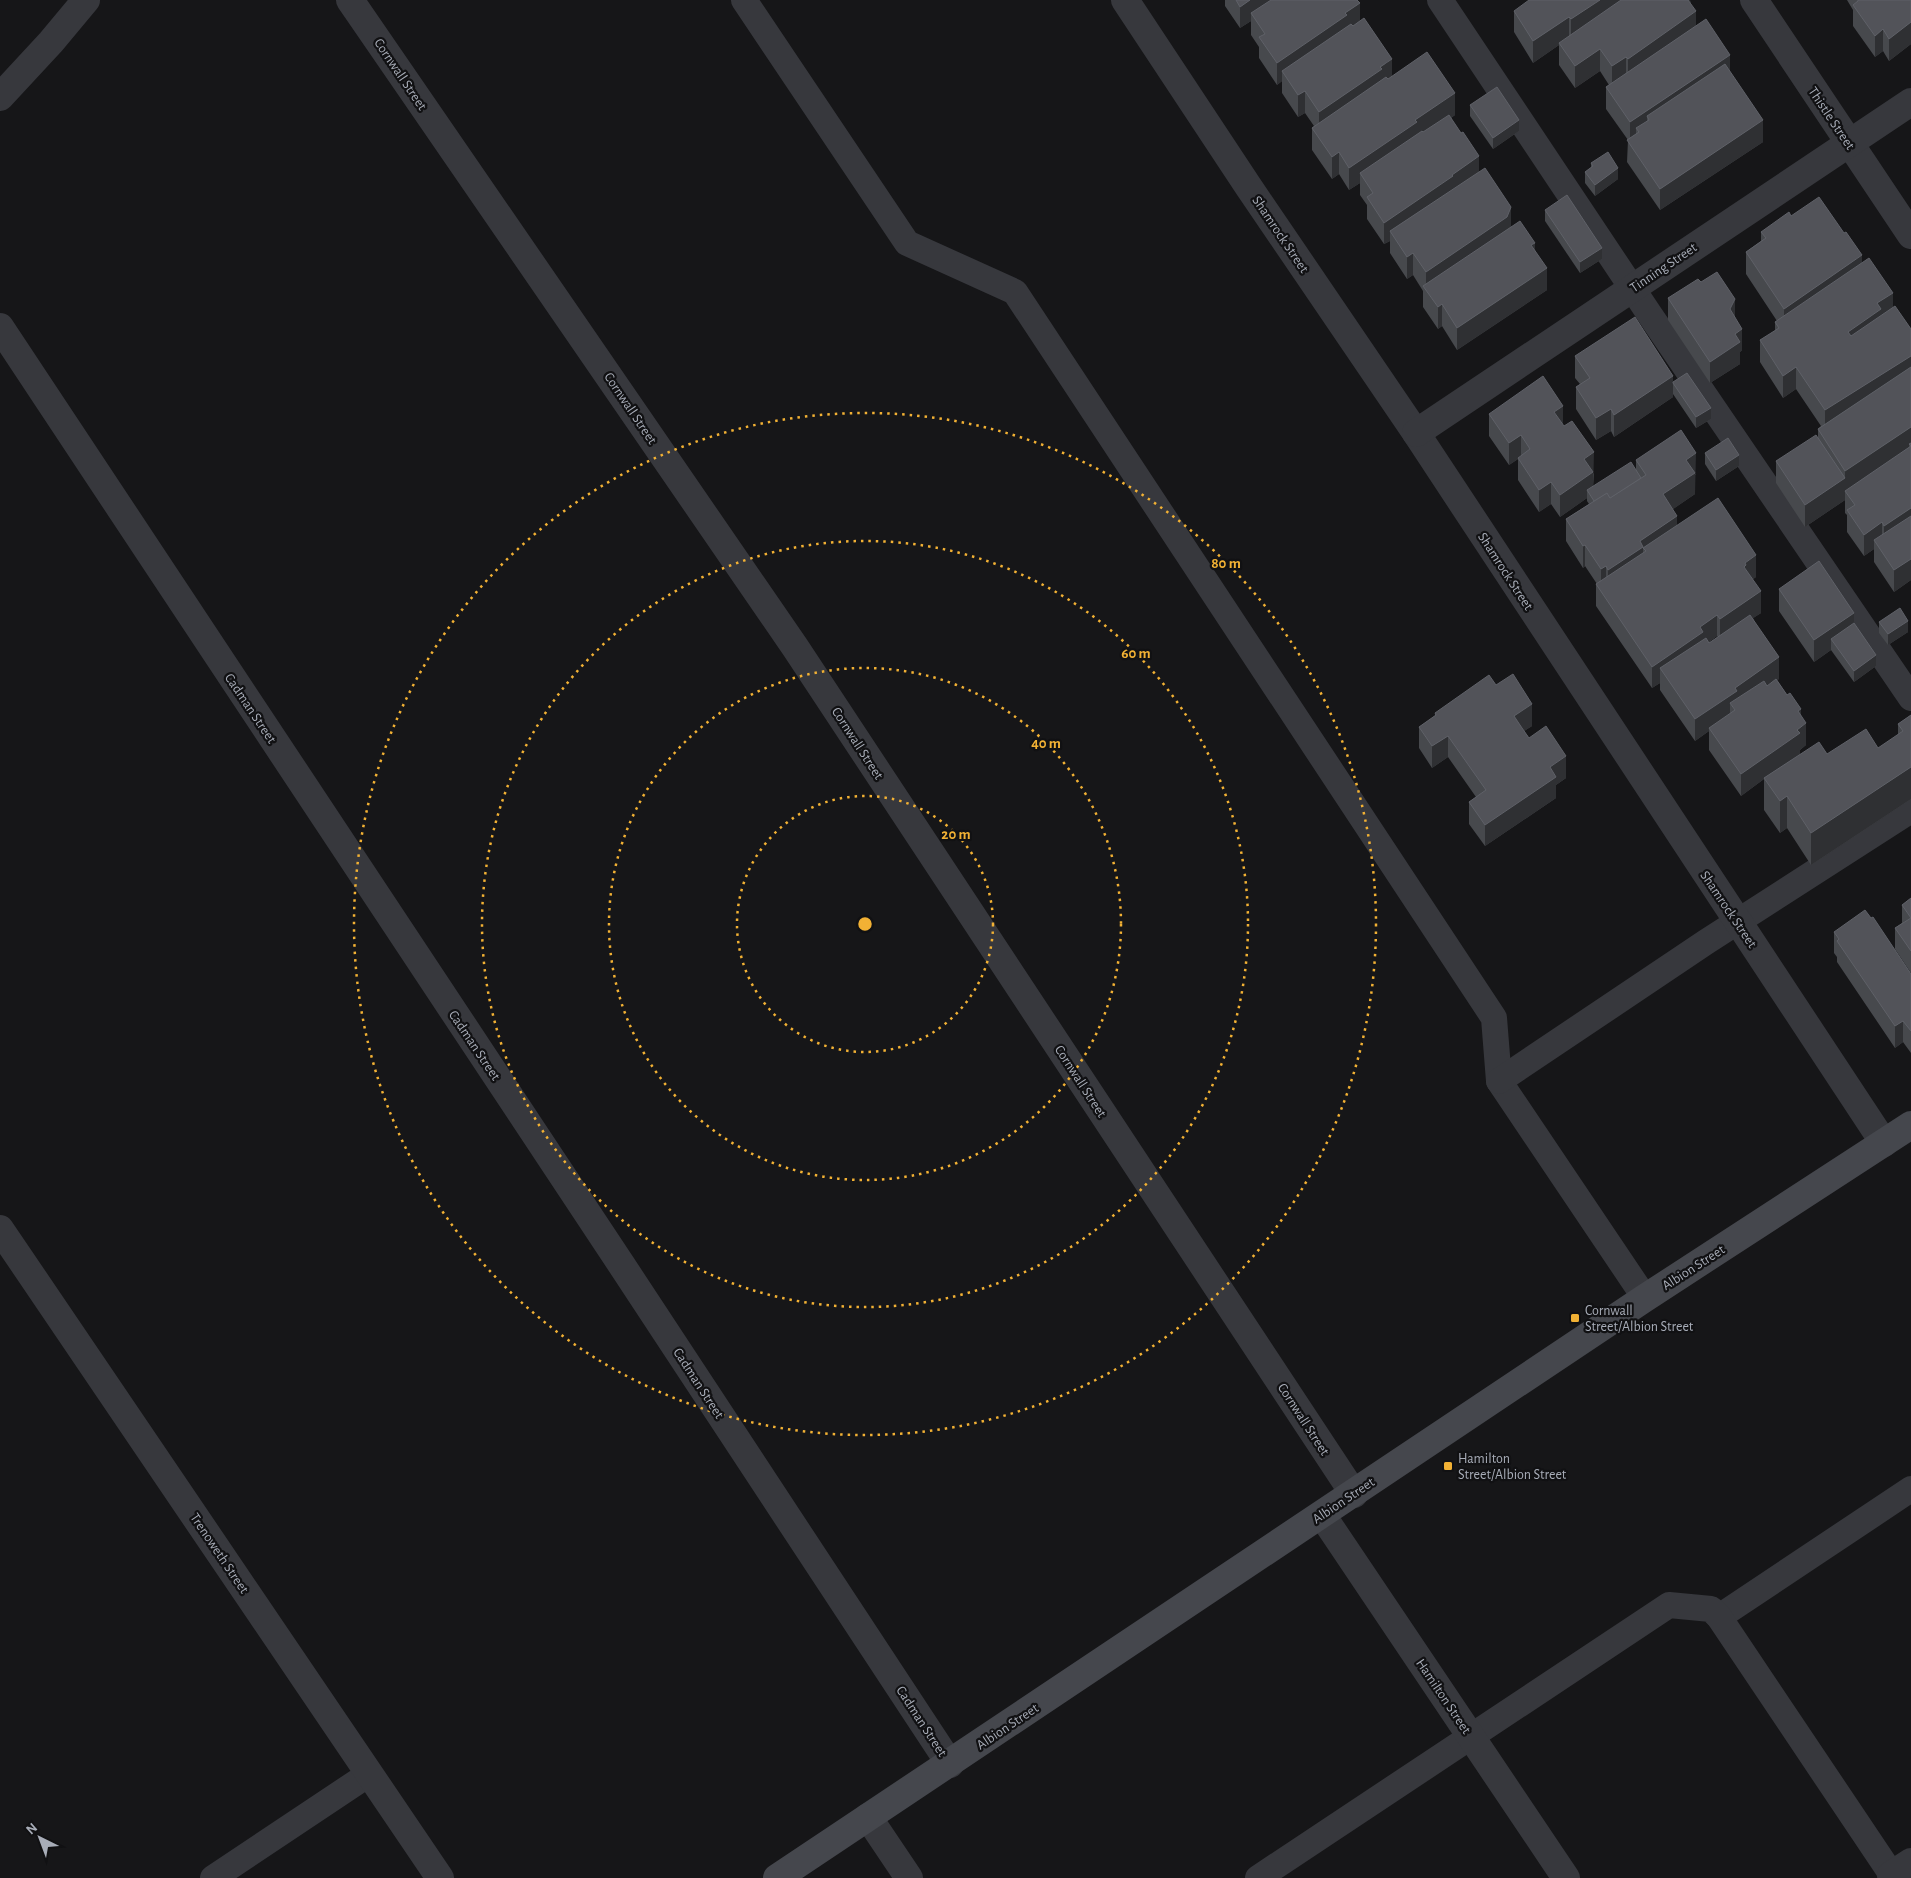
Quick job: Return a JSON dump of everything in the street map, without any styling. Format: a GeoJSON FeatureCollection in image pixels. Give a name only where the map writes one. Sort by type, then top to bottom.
{"type":"FeatureCollection","features":[{"type":"Feature","properties":{"kind":"street"},"geometry":{"type":"LineString","coordinates":[[0,97],[51,42],[86,0]]}},
{"type":"Feature","properties":{"kind":"street","name":"Cornwall Street"},"geometry":{"type":"LineString","coordinates":[[350,0],[790,639],[1354,1494]]}},
{"type":"Feature","properties":{"kind":"street","name":"Shamrock Street"},"geometry":{"type":"LineString","coordinates":[[1125,0],[1416,433],[1884,1143]]}},
{"type":"Feature","properties":{"kind":"street","name":"Thistle Street"},"geometry":{"type":"LineString","coordinates":[[1754,0],[1911,235]]}},
{"type":"Feature","properties":{"kind":"street","name":"Tinning Street"},"geometry":{"type":"LineString","coordinates":[[1416,433],[1848,142],[1911,102]]}},
{"type":"Feature","properties":{"kind":"street","name":"Cadman Street"},"geometry":{"type":"LineString","coordinates":[[0,327],[638,1289],[950,1764]]}},
{"type":"Feature","properties":{"kind":"street","name":"Albion Street"},"geometry":{"type":"LineString","coordinates":[[777,1878],[1645,1298],[1911,1125]]}},
{"type":"Feature","properties":{"kind":"street","name":"Trenoweth Street"},"geometry":{"type":"LineString","coordinates":[[0,1228],[440,1878]]}},
{"type":"Feature","properties":{"kind":"street","name":"Hamilton Street"},"geometry":{"type":"LineString","coordinates":[[1322,1515],[1566,1878]]}},
{"type":"Feature","properties":{"kind":"street"},"geometry":{"type":"LineString","coordinates":[[868,1817],[909,1878]]}},
{"type":"Feature","properties":{"kind":"lane"},"geometry":{"type":"LineString","coordinates":[[744,0],[907,243],[1015,292],[1494,1018],[1499,1081],[1645,1298]]}},
{"type":"Feature","properties":{"kind":"lane"},"geometry":{"type":"LineString","coordinates":[[1440,0],[1632,288],[1911,698]]}},
{"type":"Feature","properties":{"kind":"lane"},"geometry":{"type":"LineString","coordinates":[[1499,1081],[1911,810]]}},
{"type":"Feature","properties":{"kind":"lane"},"geometry":{"type":"LineString","coordinates":[[1719,1617],[1911,1489]]}},
{"type":"Feature","properties":{"kind":"lane"},"geometry":{"type":"LineString","coordinates":[[1258,1878],[1669,1605],[1711,1609],[1719,1617],[1899,1872]]}},
{"type":"Feature","properties":{"kind":"lane"},"geometry":{"type":"LineString","coordinates":[[213,1878],[369,1774]]}},
{"type":"Feature","properties":{"kind":"building"},"geometry":{"type":"Polygon","coordinates":[[[1236,0],[1250,0],[1240,7],[1236,0]]]}},
{"type":"Feature","properties":{"kind":"building"},"geometry":{"type":"Polygon","coordinates":[[[1271,0],[1357,0],[1360,3],[1345,13],[1347,15],[1277,63],[1259,37],[1265,34],[1251,13],[1271,0]]]}},
{"type":"Feature","properties":{"kind":"building"},"geometry":{"type":"Polygon","coordinates":[[[1529,0],[1600,0],[1571,19],[1569,17],[1533,41],[1514,11],[1529,0]]]}},
{"type":"Feature","properties":{"kind":"building"},"geometry":{"type":"Polygon","coordinates":[[[1621,0],[1688,0],[1696,11],[1628,59],[1626,57],[1612,66],[1600,49],[1575,66],[1559,43],[1621,0]]]}},
{"type":"Feature","properties":{"kind":"building"},"geometry":{"type":"Polygon","coordinates":[[[1858,0],[1911,0],[1911,22],[1889,39],[1883,29],[1875,36],[1853,5],[1858,0]]]}},
{"type":"Feature","properties":{"kind":"building"},"geometry":{"type":"Polygon","coordinates":[[[1364,18],[1392,59],[1380,67],[1382,69],[1319,112],[1305,91],[1298,95],[1282,71],[1351,24],[1353,26],[1364,18]]]}},
{"type":"Feature","properties":{"kind":"building"},"geometry":{"type":"Polygon","coordinates":[[[1706,19],[1730,55],[1630,122],[1606,87],[1706,19]]]}},
{"type":"Feature","properties":{"kind":"building"},"geometry":{"type":"Polygon","coordinates":[[[1427,52],[1455,93],[1415,120],[1417,122],[1349,168],[1339,152],[1332,157],[1312,128],[1386,77],[1388,79],[1427,52]]]}},
{"type":"Feature","properties":{"kind":"building"},"geometry":{"type":"Polygon","coordinates":[[[1725,64],[1763,120],[1660,189],[1627,140],[1639,132],[1636,128],[1649,120],[1647,116],[1725,64]]]}},
{"type":"Feature","properties":{"kind":"building"},"geometry":{"type":"Polygon","coordinates":[[[1497,87],[1519,120],[1493,138],[1470,105],[1497,87]]]}},
{"type":"Feature","properties":{"kind":"building"},"geometry":{"type":"Polygon","coordinates":[[[1449,115],[1479,156],[1384,223],[1367,197],[1373,193],[1360,173],[1449,115]]]}},
{"type":"Feature","properties":{"kind":"building"},"geometry":{"type":"Polygon","coordinates":[[[1608,152],[1618,168],[1595,185],[1585,172],[1593,166],[1591,163],[1608,152]]]}},
{"type":"Feature","properties":{"kind":"building"},"geometry":{"type":"Polygon","coordinates":[[[1485,168],[1511,207],[1507,217],[1426,272],[1413,253],[1407,257],[1390,231],[1485,168]]]}},
{"type":"Feature","properties":{"kind":"building"},"geometry":{"type":"Polygon","coordinates":[[[1567,195],[1602,248],[1580,262],[1545,210],[1567,195]]]}},
{"type":"Feature","properties":{"kind":"building"},"geometry":{"type":"Polygon","coordinates":[[[1819,197],[1862,255],[1784,309],[1746,252],[1766,238],[1761,232],[1789,212],[1791,216],[1819,197]]]}},
{"type":"Feature","properties":{"kind":"building"},"geometry":{"type":"Polygon","coordinates":[[[1520,221],[1535,243],[1531,245],[1547,268],[1457,328],[1442,304],[1438,307],[1423,286],[1520,221]]]}},
{"type":"Feature","properties":{"kind":"building"},"geometry":{"type":"Polygon","coordinates":[[[1869,258],[1893,293],[1877,303],[1881,309],[1848,332],[1851,336],[1895,306],[1911,329],[1911,356],[1825,410],[1796,367],[1783,376],[1760,340],[1779,328],[1775,322],[1869,258]]]}},
{"type":"Feature","properties":{"kind":"building"},"geometry":{"type":"Polygon","coordinates":[[[1717,272],[1735,299],[1730,309],[1742,329],[1735,334],[1740,342],[1710,362],[1668,298],[1698,279],[1701,282],[1717,272]]]}},
{"type":"Feature","properties":{"kind":"building"},"geometry":{"type":"Polygon","coordinates":[[[1635,317],[1673,376],[1614,415],[1611,409],[1596,418],[1576,387],[1590,378],[1575,356],[1635,317]]]}},
{"type":"Feature","properties":{"kind":"building"},"geometry":{"type":"Polygon","coordinates":[[[1911,367],[1911,427],[1845,471],[1818,429],[1911,367]]]}},
{"type":"Feature","properties":{"kind":"building"},"geometry":{"type":"Polygon","coordinates":[[[1687,373],[1711,408],[1696,417],[1673,383],[1687,373]]]}},
{"type":"Feature","properties":{"kind":"building"},"geometry":{"type":"Polygon","coordinates":[[[1543,376],[1563,406],[1554,412],[1564,426],[1572,421],[1594,452],[1584,459],[1593,472],[1560,495],[1551,482],[1539,490],[1518,458],[1530,449],[1521,435],[1509,443],[1489,414],[1543,376]]]}},
{"type":"Feature","properties":{"kind":"building"},"geometry":{"type":"Polygon","coordinates":[[[1681,430],[1696,453],[1686,460],[1695,473],[1663,494],[1677,516],[1640,541],[1643,547],[1608,570],[1606,566],[1601,569],[1585,545],[1583,546],[1566,519],[1607,493],[1610,498],[1646,475],[1636,460],[1681,430]]]}},
{"type":"Feature","properties":{"kind":"building"},"geometry":{"type":"Polygon","coordinates":[[[1816,435],[1845,478],[1805,505],[1776,461],[1816,435]]]}},
{"type":"Feature","properties":{"kind":"building"},"geometry":{"type":"Polygon","coordinates":[[[1728,438],[1739,455],[1716,470],[1705,453],[1728,438]]]}},
{"type":"Feature","properties":{"kind":"building"},"geometry":{"type":"Polygon","coordinates":[[[1911,446],[1911,508],[1884,526],[1882,522],[1864,535],[1847,510],[1855,505],[1845,491],[1911,446]]]}},
{"type":"Feature","properties":{"kind":"building"},"geometry":{"type":"Polygon","coordinates":[[[1631,462],[1641,478],[1610,498],[1607,493],[1594,501],[1587,490],[1631,462]]]}},
{"type":"Feature","properties":{"kind":"building"},"geometry":{"type":"Polygon","coordinates":[[[1718,498],[1756,555],[1745,563],[1744,567],[1761,591],[1720,619],[1717,615],[1700,627],[1703,632],[1652,667],[1596,584],[1646,551],[1643,548],[1718,498]]]}},
{"type":"Feature","properties":{"kind":"building"},"geometry":{"type":"Polygon","coordinates":[[[1911,516],[1911,559],[1894,570],[1874,540],[1911,516]]]}},
{"type":"Feature","properties":{"kind":"building"},"geometry":{"type":"Polygon","coordinates":[[[1819,561],[1854,613],[1814,640],[1779,589],[1819,561]]]}},
{"type":"Feature","properties":{"kind":"building"},"geometry":{"type":"Polygon","coordinates":[[[1900,608],[1908,621],[1888,634],[1879,622],[1900,608]]]}},
{"type":"Feature","properties":{"kind":"building"},"geometry":{"type":"Polygon","coordinates":[[[1750,615],[1779,657],[1735,688],[1737,691],[1695,719],[1660,668],[1706,638],[1709,643],[1750,615]]]}},
{"type":"Feature","properties":{"kind":"building"},"geometry":{"type":"Polygon","coordinates":[[[1854,623],[1876,655],[1854,671],[1831,639],[1854,623]]]}},
{"type":"Feature","properties":{"kind":"building"},"geometry":{"type":"Polygon","coordinates":[[[1513,674],[1532,704],[1514,716],[1529,738],[1546,726],[1566,756],[1550,767],[1556,777],[1485,825],[1469,802],[1486,790],[1448,736],[1432,746],[1419,727],[1436,715],[1435,713],[1489,675],[1496,685],[1513,674]]]}},
{"type":"Feature","properties":{"kind":"building"},"geometry":{"type":"Polygon","coordinates":[[[1776,679],[1787,695],[1790,693],[1801,709],[1798,711],[1806,723],[1797,730],[1800,733],[1741,774],[1709,728],[1735,710],[1730,703],[1764,681],[1767,686],[1776,679]]]}},
{"type":"Feature","properties":{"kind":"building"},"geometry":{"type":"Polygon","coordinates":[[[1911,715],[1911,767],[1811,833],[1787,796],[1780,801],[1764,778],[1819,742],[1827,754],[1866,729],[1878,748],[1903,731],[1898,724],[1911,715]]]}},
{"type":"Feature","properties":{"kind":"building"},"geometry":{"type":"Polygon","coordinates":[[[1911,898],[1911,918],[1902,905],[1911,898]]]}},
{"type":"Feature","properties":{"kind":"building"},"geometry":{"type":"Polygon","coordinates":[[[1865,910],[1871,918],[1873,917],[1911,974],[1911,1031],[1903,1021],[1895,1026],[1837,941],[1839,939],[1834,932],[1865,910]]]}},
{"type":"Feature","properties":{"kind":"building"},"geometry":{"type":"Polygon","coordinates":[[[1911,918],[1911,951],[1895,928],[1911,918]]]}},
{"type":"Feature","properties":{"kind":"place","name":"Cornwall Street/Albion Street"},"geometry":{"type":"Point","coordinates":[1575,1318]}},
{"type":"Feature","properties":{"kind":"place","name":"Hamilton Street/Albion Street"},"geometry":{"type":"Point","coordinates":[1448,1466]}}]}
